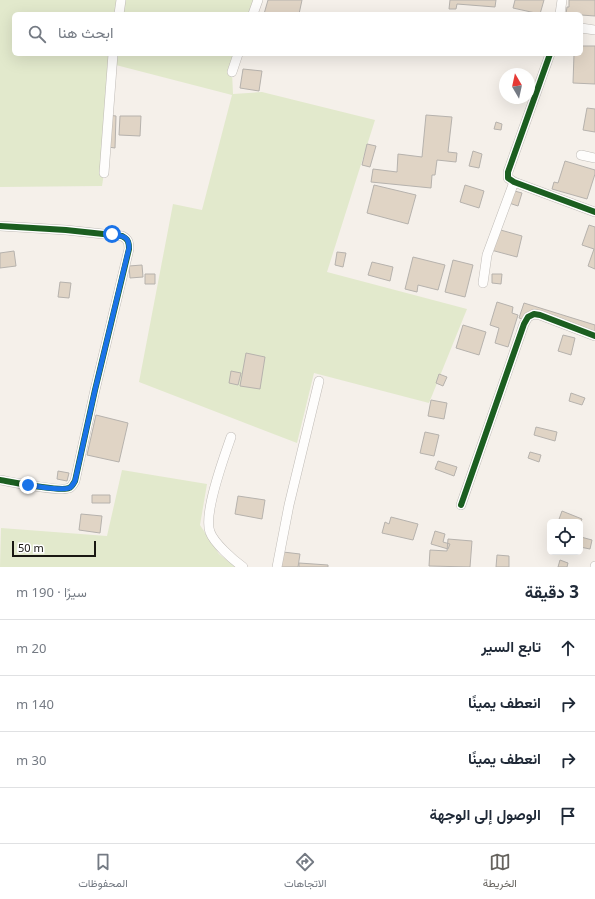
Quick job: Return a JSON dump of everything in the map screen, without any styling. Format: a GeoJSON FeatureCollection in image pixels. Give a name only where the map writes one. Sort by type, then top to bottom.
{"type":"FeatureCollection","features":[{"type":"Feature","properties":{"kind":"street"},"geometry":{"type":"LineString","coordinates":[[119,12],[121,0]]}},
{"type":"Feature","properties":{"kind":"street"},"geometry":{"type":"LineString","coordinates":[[254,12],[258,0]]}},
{"type":"Feature","properties":{"kind":"street"},"geometry":{"type":"LineString","coordinates":[[560,12],[562,0]]}},
{"type":"Feature","properties":{"kind":"street"},"geometry":{"type":"LineString","coordinates":[[583,28],[595,30]]}},
{"type":"Feature","properties":{"kind":"street"},"geometry":{"type":"LineString","coordinates":[[104,173],[113,56]]}},
{"type":"Feature","properties":{"kind":"street"},"geometry":{"type":"LineString","coordinates":[[232,72],[237,56]]}},
{"type":"Feature","properties":{"kind":"street"},"geometry":{"type":"LineString","coordinates":[[549,56],[508,172],[508,178],[514,182],[595,212]]}},
{"type":"Feature","properties":{"kind":"street"},"geometry":{"type":"LineString","coordinates":[[581,155],[595,158]]}},
{"type":"Feature","properties":{"kind":"street"},"geometry":{"type":"LineString","coordinates":[[483,283],[487,255],[514,182]]}},
{"type":"Feature","properties":{"kind":"street"},"geometry":{"type":"LineString","coordinates":[[0,226],[66,230],[122,236],[126,238],[129,243],[129,248],[75,481],[68,489],[62,489],[0,480]]}},
{"type":"Feature","properties":{"kind":"street"},"geometry":{"type":"LineString","coordinates":[[460,505],[524,324],[528,317],[534,314],[595,336]]}},
{"type":"Feature","properties":{"kind":"street"},"geometry":{"type":"LineString","coordinates":[[277,567],[289,505],[319,381]]}},
{"type":"Feature","properties":{"kind":"street"},"geometry":{"type":"LineString","coordinates":[[231,437],[217,479],[208,522],[210,532],[220,546],[243,567]]}},
{"type":"Feature","properties":{"kind":"green space"},"geometry":{"type":"Polygon","coordinates":[[[0,0],[257,0],[253,12],[12,12],[12,56],[237,56],[232,72],[233,94],[262,92],[375,120],[327,272],[467,309],[429,403],[314,373],[297,443],[139,382],[173,204],[202,210],[232,95],[112,64],[102,186],[0,187],[0,0]]]}},
{"type":"Feature","properties":{"kind":"green space"},"geometry":{"type":"Polygon","coordinates":[[[122,470],[207,484],[200,525],[219,554],[236,567],[0,567],[1,528],[107,536],[122,470]]]}},
{"type":"Feature","properties":{"kind":"building"},"geometry":{"type":"Polygon","coordinates":[[[268,0],[302,0],[299,12],[265,12],[268,0]]]}},
{"type":"Feature","properties":{"kind":"building"},"geometry":{"type":"Polygon","coordinates":[[[450,0],[496,0],[495,7],[457,4],[456,9],[449,9],[450,0]]]}},
{"type":"Feature","properties":{"kind":"building"},"geometry":{"type":"Polygon","coordinates":[[[515,0],[544,0],[541,12],[531,12],[513,8],[515,0]]]}},
{"type":"Feature","properties":{"kind":"building"},"geometry":{"type":"Polygon","coordinates":[[[569,0],[595,0],[595,16],[583,15],[583,12],[566,12],[567,7],[569,7],[569,0]]]}},
{"type":"Feature","properties":{"kind":"building"},"geometry":{"type":"Polygon","coordinates":[[[583,46],[595,46],[595,84],[573,83],[574,56],[583,56],[583,46]]]}},
{"type":"Feature","properties":{"kind":"building"},"geometry":{"type":"Polygon","coordinates":[[[243,69],[262,71],[259,91],[240,88],[243,69]]]}},
{"type":"Feature","properties":{"kind":"building"},"geometry":{"type":"Polygon","coordinates":[[[587,108],[595,109],[595,132],[583,130],[587,108]]]}},
{"type":"Feature","properties":{"kind":"building"},"geometry":{"type":"Polygon","coordinates":[[[108,115],[116,116],[115,148],[108,147],[108,115]]]}},
{"type":"Feature","properties":{"kind":"building"},"geometry":{"type":"Polygon","coordinates":[[[426,115],[452,117],[448,152],[457,153],[456,162],[437,160],[435,175],[432,175],[431,188],[371,182],[373,169],[397,172],[398,154],[422,157],[426,115]]]}},
{"type":"Feature","properties":{"kind":"building"},"geometry":{"type":"Polygon","coordinates":[[[120,116],[141,116],[140,136],[119,135],[120,116]]]}},
{"type":"Feature","properties":{"kind":"building"},"geometry":{"type":"Polygon","coordinates":[[[496,122],[502,124],[501,130],[494,129],[496,122]]]}},
{"type":"Feature","properties":{"kind":"building"},"geometry":{"type":"Polygon","coordinates":[[[367,144],[376,146],[370,167],[362,165],[367,144]]]}},
{"type":"Feature","properties":{"kind":"building"},"geometry":{"type":"Polygon","coordinates":[[[473,151],[482,154],[479,168],[469,166],[473,151]]]}},
{"type":"Feature","properties":{"kind":"building"},"geometry":{"type":"Polygon","coordinates":[[[565,161],[595,170],[587,199],[552,189],[554,182],[558,183],[565,161]]]}},
{"type":"Feature","properties":{"kind":"building"},"geometry":{"type":"Polygon","coordinates":[[[374,185],[416,195],[408,224],[367,213],[374,185]]]}},
{"type":"Feature","properties":{"kind":"building"},"geometry":{"type":"Polygon","coordinates":[[[465,185],[484,191],[479,208],[460,202],[465,185]]]}},
{"type":"Feature","properties":{"kind":"building"},"geometry":{"type":"Polygon","coordinates":[[[507,189],[522,193],[518,206],[503,201],[507,189]]]}},
{"type":"Feature","properties":{"kind":"building"},"geometry":{"type":"Polygon","coordinates":[[[589,225],[595,227],[595,269],[588,266],[594,249],[582,245],[589,225]]]}},
{"type":"Feature","properties":{"kind":"building"},"geometry":{"type":"Polygon","coordinates":[[[497,229],[522,236],[517,257],[491,250],[497,229]]]}},
{"type":"Feature","properties":{"kind":"building"},"geometry":{"type":"Polygon","coordinates":[[[14,251],[16,266],[0,268],[0,253],[14,251]]]}},
{"type":"Feature","properties":{"kind":"building"},"geometry":{"type":"Polygon","coordinates":[[[337,252],[346,253],[343,267],[335,265],[337,252]]]}},
{"type":"Feature","properties":{"kind":"building"},"geometry":{"type":"Polygon","coordinates":[[[413,257],[445,265],[438,290],[418,285],[417,292],[405,289],[413,257]]]}},
{"type":"Feature","properties":{"kind":"building"},"geometry":{"type":"Polygon","coordinates":[[[453,260],[473,265],[465,297],[445,292],[453,260]]]}},
{"type":"Feature","properties":{"kind":"building"},"geometry":{"type":"Polygon","coordinates":[[[372,262],[393,267],[390,281],[368,275],[372,262]]]}},
{"type":"Feature","properties":{"kind":"building"},"geometry":{"type":"Polygon","coordinates":[[[142,265],[143,277],[130,278],[129,266],[142,265]]]}},
{"type":"Feature","properties":{"kind":"building"},"geometry":{"type":"Polygon","coordinates":[[[145,274],[155,274],[155,284],[145,284],[145,274]]]}},
{"type":"Feature","properties":{"kind":"building"},"geometry":{"type":"Polygon","coordinates":[[[492,274],[502,274],[501,284],[492,283],[492,274]]]}},
{"type":"Feature","properties":{"kind":"building"},"geometry":{"type":"Polygon","coordinates":[[[60,282],[71,283],[69,298],[58,297],[60,282]]]}},
{"type":"Feature","properties":{"kind":"building"},"geometry":{"type":"Polygon","coordinates":[[[497,302],[513,307],[512,313],[518,315],[508,347],[495,343],[499,328],[490,325],[497,302]]]}},
{"type":"Feature","properties":{"kind":"building"},"geometry":{"type":"Polygon","coordinates":[[[524,303],[595,325],[595,333],[531,315],[529,321],[519,318],[524,303]]]}},
{"type":"Feature","properties":{"kind":"building"},"geometry":{"type":"Polygon","coordinates":[[[463,325],[486,332],[479,355],[456,348],[463,325]]]}},
{"type":"Feature","properties":{"kind":"building"},"geometry":{"type":"Polygon","coordinates":[[[563,335],[575,338],[571,355],[558,351],[563,335]]]}},
{"type":"Feature","properties":{"kind":"building"},"geometry":{"type":"Polygon","coordinates":[[[246,353],[265,357],[260,389],[240,386],[246,353]]]}},
{"type":"Feature","properties":{"kind":"building"},"geometry":{"type":"Polygon","coordinates":[[[231,371],[241,373],[238,385],[229,383],[231,371]]]}},
{"type":"Feature","properties":{"kind":"building"},"geometry":{"type":"Polygon","coordinates":[[[439,374],[447,377],[443,386],[436,383],[439,374]]]}},
{"type":"Feature","properties":{"kind":"building"},"geometry":{"type":"Polygon","coordinates":[[[571,393],[585,398],[582,405],[569,401],[571,393]]]}},
{"type":"Feature","properties":{"kind":"building"},"geometry":{"type":"Polygon","coordinates":[[[431,400],[447,403],[444,419],[428,416],[431,400]]]}},
{"type":"Feature","properties":{"kind":"building"},"geometry":{"type":"Polygon","coordinates":[[[96,415],[128,423],[119,462],[87,455],[96,415]]]}},
{"type":"Feature","properties":{"kind":"building"},"geometry":{"type":"Polygon","coordinates":[[[536,427],[557,432],[555,441],[534,435],[536,427]]]}},
{"type":"Feature","properties":{"kind":"building"},"geometry":{"type":"Polygon","coordinates":[[[425,432],[439,435],[434,456],[420,453],[425,432]]]}},
{"type":"Feature","properties":{"kind":"building"},"geometry":{"type":"Polygon","coordinates":[[[530,452],[541,455],[539,462],[528,458],[530,452]]]}},
{"type":"Feature","properties":{"kind":"building"},"geometry":{"type":"Polygon","coordinates":[[[438,461],[457,467],[454,476],[435,469],[438,461]]]}},
{"type":"Feature","properties":{"kind":"building"},"geometry":{"type":"Polygon","coordinates":[[[58,471],[69,473],[67,481],[57,479],[58,471]]]}},
{"type":"Feature","properties":{"kind":"building"},"geometry":{"type":"Polygon","coordinates":[[[92,495],[110,495],[110,503],[92,503],[92,495]]]}},
{"type":"Feature","properties":{"kind":"building"},"geometry":{"type":"Polygon","coordinates":[[[238,496],[265,500],[262,519],[235,514],[238,496]]]}},
{"type":"Feature","properties":{"kind":"building"},"geometry":{"type":"Polygon","coordinates":[[[562,511],[582,519],[559,519],[562,511]]]}},
{"type":"Feature","properties":{"kind":"building"},"geometry":{"type":"Polygon","coordinates":[[[81,514],[102,516],[100,533],[79,530],[81,514]]]}},
{"type":"Feature","properties":{"kind":"building"},"geometry":{"type":"Polygon","coordinates":[[[391,517],[418,524],[413,540],[382,533],[385,522],[389,524],[391,517]]]}},
{"type":"Feature","properties":{"kind":"building"},"geometry":{"type":"Polygon","coordinates":[[[435,531],[445,534],[443,542],[450,544],[448,549],[431,544],[435,531]]]}},
{"type":"Feature","properties":{"kind":"building"},"geometry":{"type":"Polygon","coordinates":[[[583,538],[592,540],[590,549],[583,548],[583,538]]]}},
{"type":"Feature","properties":{"kind":"building"},"geometry":{"type":"Polygon","coordinates":[[[448,539],[472,541],[470,567],[429,566],[430,550],[447,551],[448,539]]]}},
{"type":"Feature","properties":{"kind":"building"},"geometry":{"type":"Polygon","coordinates":[[[283,552],[300,554],[298,567],[281,567],[283,552]]]}},
{"type":"Feature","properties":{"kind":"building"},"geometry":{"type":"Polygon","coordinates":[[[497,555],[509,556],[509,567],[496,567],[497,555]]]}},
{"type":"Feature","properties":{"kind":"building"},"geometry":{"type":"Polygon","coordinates":[[[560,560],[568,563],[567,567],[558,567],[560,560]]]}},
{"type":"Feature","properties":{"kind":"building"},"geometry":{"type":"Polygon","coordinates":[[[299,563],[328,565],[328,567],[299,567],[299,563]]]}},
{"type":"Feature","properties":{"kind":"cycle path"},"geometry":{"type":"LineString","coordinates":[[549,56],[508,172],[508,178],[514,182],[595,212]]}},
{"type":"Feature","properties":{"kind":"cycle path"},"geometry":{"type":"LineString","coordinates":[[0,226],[66,230],[122,236],[126,238],[129,244],[75,481],[69,488],[56,489],[0,480]]}},
{"type":"Feature","properties":{"kind":"cycle path"},"geometry":{"type":"LineString","coordinates":[[461,505],[524,324],[528,317],[534,314],[540,315],[595,336]]}},
{"type":"Feature","properties":{"kind":"route"},"geometry":{"type":"LineString","coordinates":[[28,485],[68,489],[75,481],[129,248],[129,243],[126,238],[112,234]]}}]}
